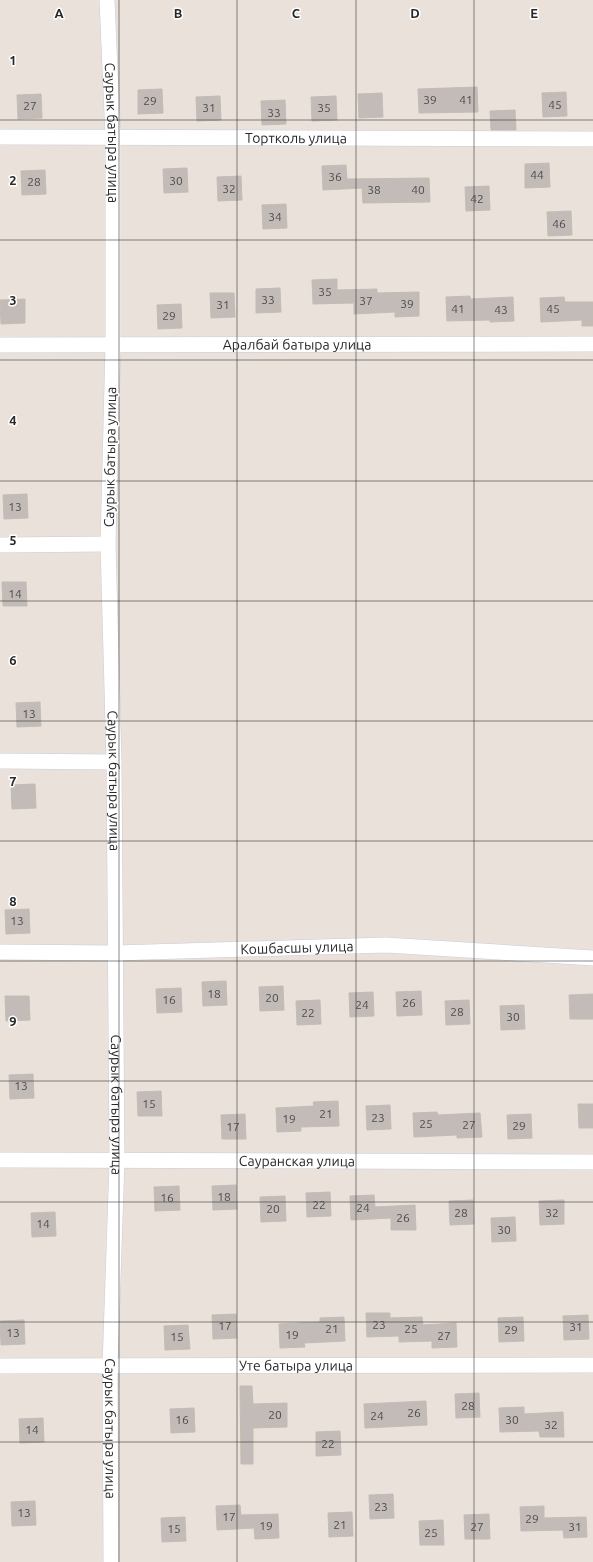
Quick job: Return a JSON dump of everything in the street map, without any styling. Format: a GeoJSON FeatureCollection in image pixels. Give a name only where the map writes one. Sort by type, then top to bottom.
{"type":"FeatureCollection","features":[{"type":"Feature","properties":{"kind":"street","name":"Саурык батыра улица"},"geometry":{"type":"LineString","coordinates":[[107,0],[113,136],[113,345],[108,544],[114,762],[116,1161],[110,1367],[111,1562]]}},
{"type":"Feature","properties":{"kind":"street","name":"Тортколь улица"},"geometry":{"type":"LineString","coordinates":[[0,137],[113,136],[593,139]]}},
{"type":"Feature","properties":{"kind":"street","name":"Аралбай батыра улица"},"geometry":{"type":"LineString","coordinates":[[0,345],[593,344]]}},
{"type":"Feature","properties":{"kind":"street"},"geometry":{"type":"LineString","coordinates":[[0,545],[108,544]]}},
{"type":"Feature","properties":{"kind":"street"},"geometry":{"type":"LineString","coordinates":[[0,761],[114,762]]}},
{"type":"Feature","properties":{"kind":"street","name":"Кошбасшы улица"},"geometry":{"type":"LineString","coordinates":[[0,952],[115,953],[386,946],[593,958]]}},
{"type":"Feature","properties":{"kind":"street","name":"Сауранская улица"},"geometry":{"type":"LineString","coordinates":[[0,1160],[593,1162]]}},
{"type":"Feature","properties":{"kind":"street","name":"Уте батыра улица"},"geometry":{"type":"LineString","coordinates":[[0,1366],[593,1365]]}},
{"type":"Feature","properties":{"kind":"building"},"geometry":{"type":"Polygon","coordinates":[[[477,87],[478,112],[419,113],[418,89],[477,87]]]}},
{"type":"Feature","properties":{"kind":"building"},"geometry":{"type":"Polygon","coordinates":[[[162,89],[163,113],[138,114],[138,90],[162,89]]]}},
{"type":"Feature","properties":{"kind":"building"},"geometry":{"type":"Polygon","coordinates":[[[566,92],[567,116],[543,117],[542,93],[566,92]]]}},
{"type":"Feature","properties":{"kind":"building"},"geometry":{"type":"Polygon","coordinates":[[[382,93],[383,117],[359,118],[358,94],[382,93]]]}},
{"type":"Feature","properties":{"kind":"building"},"geometry":{"type":"Polygon","coordinates":[[[41,94],[42,118],[18,119],[17,95],[41,94]]]}},
{"type":"Feature","properties":{"kind":"building"},"geometry":{"type":"Polygon","coordinates":[[[220,96],[221,120],[197,121],[196,97],[220,96]]]}},
{"type":"Feature","properties":{"kind":"building"},"geometry":{"type":"Polygon","coordinates":[[[336,96],[337,120],[312,121],[311,97],[336,96]]]}},
{"type":"Feature","properties":{"kind":"building"},"geometry":{"type":"Polygon","coordinates":[[[285,100],[286,124],[262,125],[261,101],[285,100]]]}},
{"type":"Feature","properties":{"kind":"building"},"geometry":{"type":"Polygon","coordinates":[[[515,110],[516,130],[491,130],[490,111],[515,110]]]}},
{"type":"Feature","properties":{"kind":"building"},"geometry":{"type":"Polygon","coordinates":[[[549,163],[550,187],[525,188],[525,164],[549,163]]]}},
{"type":"Feature","properties":{"kind":"building"},"geometry":{"type":"Polygon","coordinates":[[[346,165],[347,179],[429,178],[430,202],[363,203],[362,188],[323,190],[322,166],[346,165]]]}},
{"type":"Feature","properties":{"kind":"building"},"geometry":{"type":"Polygon","coordinates":[[[187,168],[188,192],[164,193],[163,169],[187,168]]]}},
{"type":"Feature","properties":{"kind":"building"},"geometry":{"type":"Polygon","coordinates":[[[45,170],[46,194],[22,195],[21,171],[45,170]]]}},
{"type":"Feature","properties":{"kind":"building"},"geometry":{"type":"Polygon","coordinates":[[[241,176],[242,200],[218,201],[217,177],[241,176]]]}},
{"type":"Feature","properties":{"kind":"building"},"geometry":{"type":"Polygon","coordinates":[[[489,186],[490,210],[466,211],[465,187],[489,186]]]}},
{"type":"Feature","properties":{"kind":"building"},"geometry":{"type":"Polygon","coordinates":[[[286,204],[287,228],[263,229],[262,205],[286,204]]]}},
{"type":"Feature","properties":{"kind":"building"},"geometry":{"type":"Polygon","coordinates":[[[571,211],[572,235],[548,236],[547,212],[571,211]]]}},
{"type":"Feature","properties":{"kind":"building"},"geometry":{"type":"Polygon","coordinates":[[[337,279],[337,290],[377,289],[377,293],[419,292],[419,316],[395,317],[395,312],[354,314],[354,303],[313,304],[312,280],[337,279]]]}},
{"type":"Feature","properties":{"kind":"building"},"geometry":{"type":"Polygon","coordinates":[[[280,288],[281,312],[256,313],[256,289],[280,288]]]}},
{"type":"Feature","properties":{"kind":"building"},"geometry":{"type":"Polygon","coordinates":[[[210,293],[234,293],[235,317],[211,318],[210,293]]]}},
{"type":"Feature","properties":{"kind":"building"},"geometry":{"type":"Polygon","coordinates":[[[470,296],[470,299],[513,297],[514,321],[447,321],[446,297],[470,296]]]}},
{"type":"Feature","properties":{"kind":"building"},"geometry":{"type":"Polygon","coordinates":[[[564,297],[565,302],[593,302],[593,326],[582,326],[582,320],[541,322],[540,298],[564,297]]]}},
{"type":"Feature","properties":{"kind":"building"},"geometry":{"type":"Polygon","coordinates":[[[25,299],[25,323],[1,324],[0,300],[25,299]]]}},
{"type":"Feature","properties":{"kind":"building"},"geometry":{"type":"Polygon","coordinates":[[[181,304],[182,328],[158,329],[157,305],[181,304]]]}},
{"type":"Feature","properties":{"kind":"building"},"geometry":{"type":"Polygon","coordinates":[[[27,494],[28,518],[4,519],[3,495],[27,494]]]}},
{"type":"Feature","properties":{"kind":"building"},"geometry":{"type":"Polygon","coordinates":[[[2,582],[26,582],[27,606],[3,606],[2,582]]]}},
{"type":"Feature","properties":{"kind":"building"},"geometry":{"type":"Polygon","coordinates":[[[40,702],[41,726],[17,727],[16,703],[40,702]]]}},
{"type":"Feature","properties":{"kind":"building"},"geometry":{"type":"Polygon","coordinates":[[[35,784],[36,808],[12,809],[11,785],[35,784]]]}},
{"type":"Feature","properties":{"kind":"building"},"geometry":{"type":"Polygon","coordinates":[[[29,909],[30,933],[6,934],[5,910],[29,909]]]}},
{"type":"Feature","properties":{"kind":"building"},"geometry":{"type":"Polygon","coordinates":[[[226,981],[227,1005],[203,1006],[202,982],[226,981]]]}},
{"type":"Feature","properties":{"kind":"building"},"geometry":{"type":"Polygon","coordinates":[[[283,986],[284,1010],[260,1011],[259,987],[283,986]]]}},
{"type":"Feature","properties":{"kind":"building"},"geometry":{"type":"Polygon","coordinates":[[[181,988],[182,1012],[157,1013],[156,989],[181,988]]]}},
{"type":"Feature","properties":{"kind":"building"},"geometry":{"type":"Polygon","coordinates":[[[421,991],[422,1015],[397,1016],[396,992],[421,991]]]}},
{"type":"Feature","properties":{"kind":"building"},"geometry":{"type":"Polygon","coordinates":[[[373,992],[374,1016],[350,1017],[349,993],[373,992]]]}},
{"type":"Feature","properties":{"kind":"building"},"geometry":{"type":"Polygon","coordinates":[[[593,994],[593,1019],[570,1019],[569,995],[593,994]]]}},
{"type":"Feature","properties":{"kind":"building"},"geometry":{"type":"Polygon","coordinates":[[[5,996],[29,996],[30,1020],[6,1021],[5,996]]]}},
{"type":"Feature","properties":{"kind":"building"},"geometry":{"type":"Polygon","coordinates":[[[320,1000],[321,1024],[297,1025],[296,1001],[320,1000]]]}},
{"type":"Feature","properties":{"kind":"building"},"geometry":{"type":"Polygon","coordinates":[[[469,1000],[470,1024],[446,1025],[445,1001],[469,1000]]]}},
{"type":"Feature","properties":{"kind":"building"},"geometry":{"type":"Polygon","coordinates":[[[524,1005],[525,1029],[501,1030],[500,1006],[524,1005]]]}},
{"type":"Feature","properties":{"kind":"building"},"geometry":{"type":"Polygon","coordinates":[[[33,1074],[34,1098],[10,1099],[9,1075],[33,1074]]]}},
{"type":"Feature","properties":{"kind":"building"},"geometry":{"type":"Polygon","coordinates":[[[161,1091],[162,1116],[138,1116],[137,1092],[161,1091]]]}},
{"type":"Feature","properties":{"kind":"building"},"geometry":{"type":"Polygon","coordinates":[[[338,1101],[339,1126],[301,1127],[301,1131],[277,1132],[276,1108],[314,1106],[313,1102],[338,1101]]]}},
{"type":"Feature","properties":{"kind":"building"},"geometry":{"type":"Polygon","coordinates":[[[578,1104],[593,1104],[593,1128],[579,1128],[578,1104]]]}},
{"type":"Feature","properties":{"kind":"building"},"geometry":{"type":"Polygon","coordinates":[[[390,1105],[391,1129],[367,1130],[366,1106],[390,1105]]]}},
{"type":"Feature","properties":{"kind":"building"},"geometry":{"type":"Polygon","coordinates":[[[437,1112],[438,1115],[480,1113],[482,1137],[457,1138],[457,1135],[414,1137],[413,1113],[437,1112]]]}},
{"type":"Feature","properties":{"kind":"building"},"geometry":{"type":"Polygon","coordinates":[[[245,1114],[246,1139],[222,1139],[221,1115],[245,1114]]]}},
{"type":"Feature","properties":{"kind":"building"},"geometry":{"type":"Polygon","coordinates":[[[531,1114],[532,1138],[508,1139],[507,1115],[531,1114]]]}},
{"type":"Feature","properties":{"kind":"building"},"geometry":{"type":"Polygon","coordinates":[[[236,1185],[237,1209],[213,1210],[212,1186],[236,1185]]]}},
{"type":"Feature","properties":{"kind":"building"},"geometry":{"type":"Polygon","coordinates":[[[179,1186],[180,1210],[155,1211],[154,1187],[179,1186]]]}},
{"type":"Feature","properties":{"kind":"building"},"geometry":{"type":"Polygon","coordinates":[[[330,1192],[331,1216],[307,1217],[306,1193],[330,1192]]]}},
{"type":"Feature","properties":{"kind":"building"},"geometry":{"type":"Polygon","coordinates":[[[374,1195],[375,1207],[415,1205],[416,1230],[391,1230],[391,1218],[351,1220],[350,1196],[374,1195]]]}},
{"type":"Feature","properties":{"kind":"building"},"geometry":{"type":"Polygon","coordinates":[[[285,1196],[286,1221],[261,1222],[260,1197],[285,1196]]]}},
{"type":"Feature","properties":{"kind":"building"},"geometry":{"type":"Polygon","coordinates":[[[473,1200],[474,1224],[450,1225],[449,1201],[473,1200]]]}},
{"type":"Feature","properties":{"kind":"building"},"geometry":{"type":"Polygon","coordinates":[[[564,1200],[564,1224],[540,1225],[539,1201],[564,1200]]]}},
{"type":"Feature","properties":{"kind":"building"},"geometry":{"type":"Polygon","coordinates":[[[55,1212],[56,1236],[32,1237],[31,1213],[55,1212]]]}},
{"type":"Feature","properties":{"kind":"building"},"geometry":{"type":"Polygon","coordinates":[[[515,1217],[516,1241],[492,1242],[491,1218],[515,1217]]]}},
{"type":"Feature","properties":{"kind":"building"},"geometry":{"type":"Polygon","coordinates":[[[366,1313],[390,1313],[390,1318],[422,1317],[423,1325],[456,1323],[457,1347],[432,1348],[432,1341],[399,1342],[399,1336],[367,1337],[366,1313]]]}},
{"type":"Feature","properties":{"kind":"building"},"geometry":{"type":"Polygon","coordinates":[[[236,1314],[237,1338],[213,1339],[212,1315],[236,1314]]]}},
{"type":"Feature","properties":{"kind":"building"},"geometry":{"type":"Polygon","coordinates":[[[588,1315],[589,1339],[564,1340],[563,1316],[588,1315]]]}},
{"type":"Feature","properties":{"kind":"building"},"geometry":{"type":"Polygon","coordinates":[[[344,1317],[345,1341],[304,1343],[305,1347],[280,1348],[279,1324],[320,1322],[320,1318],[344,1317]]]}},
{"type":"Feature","properties":{"kind":"building"},"geometry":{"type":"Polygon","coordinates":[[[523,1317],[524,1341],[499,1342],[498,1318],[523,1317]]]}},
{"type":"Feature","properties":{"kind":"building"},"geometry":{"type":"Polygon","coordinates":[[[24,1320],[25,1344],[1,1345],[0,1321],[24,1320]]]}},
{"type":"Feature","properties":{"kind":"building"},"geometry":{"type":"Polygon","coordinates":[[[188,1325],[190,1349],[165,1350],[164,1326],[188,1325]]]}},
{"type":"Feature","properties":{"kind":"building"},"geometry":{"type":"Polygon","coordinates":[[[240,1386],[252,1386],[253,1404],[287,1403],[287,1427],[253,1428],[253,1464],[241,1464],[240,1386]]]}},
{"type":"Feature","properties":{"kind":"building"},"geometry":{"type":"Polygon","coordinates":[[[479,1393],[480,1417],[456,1418],[455,1394],[479,1393]]]}},
{"type":"Feature","properties":{"kind":"building"},"geometry":{"type":"Polygon","coordinates":[[[426,1401],[427,1425],[365,1428],[364,1404],[426,1401]]]}},
{"type":"Feature","properties":{"kind":"building"},"geometry":{"type":"Polygon","coordinates":[[[524,1407],[524,1414],[563,1412],[564,1437],[540,1437],[539,1431],[500,1432],[499,1408],[524,1407]]]}},
{"type":"Feature","properties":{"kind":"building"},"geometry":{"type":"Polygon","coordinates":[[[194,1408],[195,1432],[171,1433],[170,1409],[194,1408]]]}},
{"type":"Feature","properties":{"kind":"building"},"geometry":{"type":"Polygon","coordinates":[[[43,1418],[44,1442],[20,1443],[19,1419],[43,1418]]]}},
{"type":"Feature","properties":{"kind":"building"},"geometry":{"type":"Polygon","coordinates":[[[340,1431],[341,1455],[316,1456],[316,1432],[340,1431]]]}},
{"type":"Feature","properties":{"kind":"building"},"geometry":{"type":"Polygon","coordinates":[[[393,1494],[394,1518],[370,1519],[369,1495],[393,1494]]]}},
{"type":"Feature","properties":{"kind":"building"},"geometry":{"type":"Polygon","coordinates":[[[35,1501],[36,1525],[12,1526],[11,1502],[35,1501]]]}},
{"type":"Feature","properties":{"kind":"building"},"geometry":{"type":"Polygon","coordinates":[[[240,1505],[241,1515],[278,1514],[279,1538],[255,1539],[254,1528],[217,1530],[216,1506],[240,1505]]]}},
{"type":"Feature","properties":{"kind":"building"},"geometry":{"type":"Polygon","coordinates":[[[544,1506],[544,1518],[586,1517],[587,1537],[564,1538],[563,1530],[521,1531],[520,1507],[544,1506]]]}},
{"type":"Feature","properties":{"kind":"building"},"geometry":{"type":"Polygon","coordinates":[[[352,1512],[353,1536],[329,1537],[328,1513],[352,1512]]]}},
{"type":"Feature","properties":{"kind":"building"},"geometry":{"type":"Polygon","coordinates":[[[489,1514],[490,1539],[465,1539],[464,1515],[489,1514]]]}},
{"type":"Feature","properties":{"kind":"building"},"geometry":{"type":"Polygon","coordinates":[[[185,1517],[186,1541],[162,1542],[161,1518],[185,1517]]]}},
{"type":"Feature","properties":{"kind":"building"},"geometry":{"type":"Polygon","coordinates":[[[443,1520],[444,1545],[420,1545],[419,1521],[443,1520]]]}}]}
